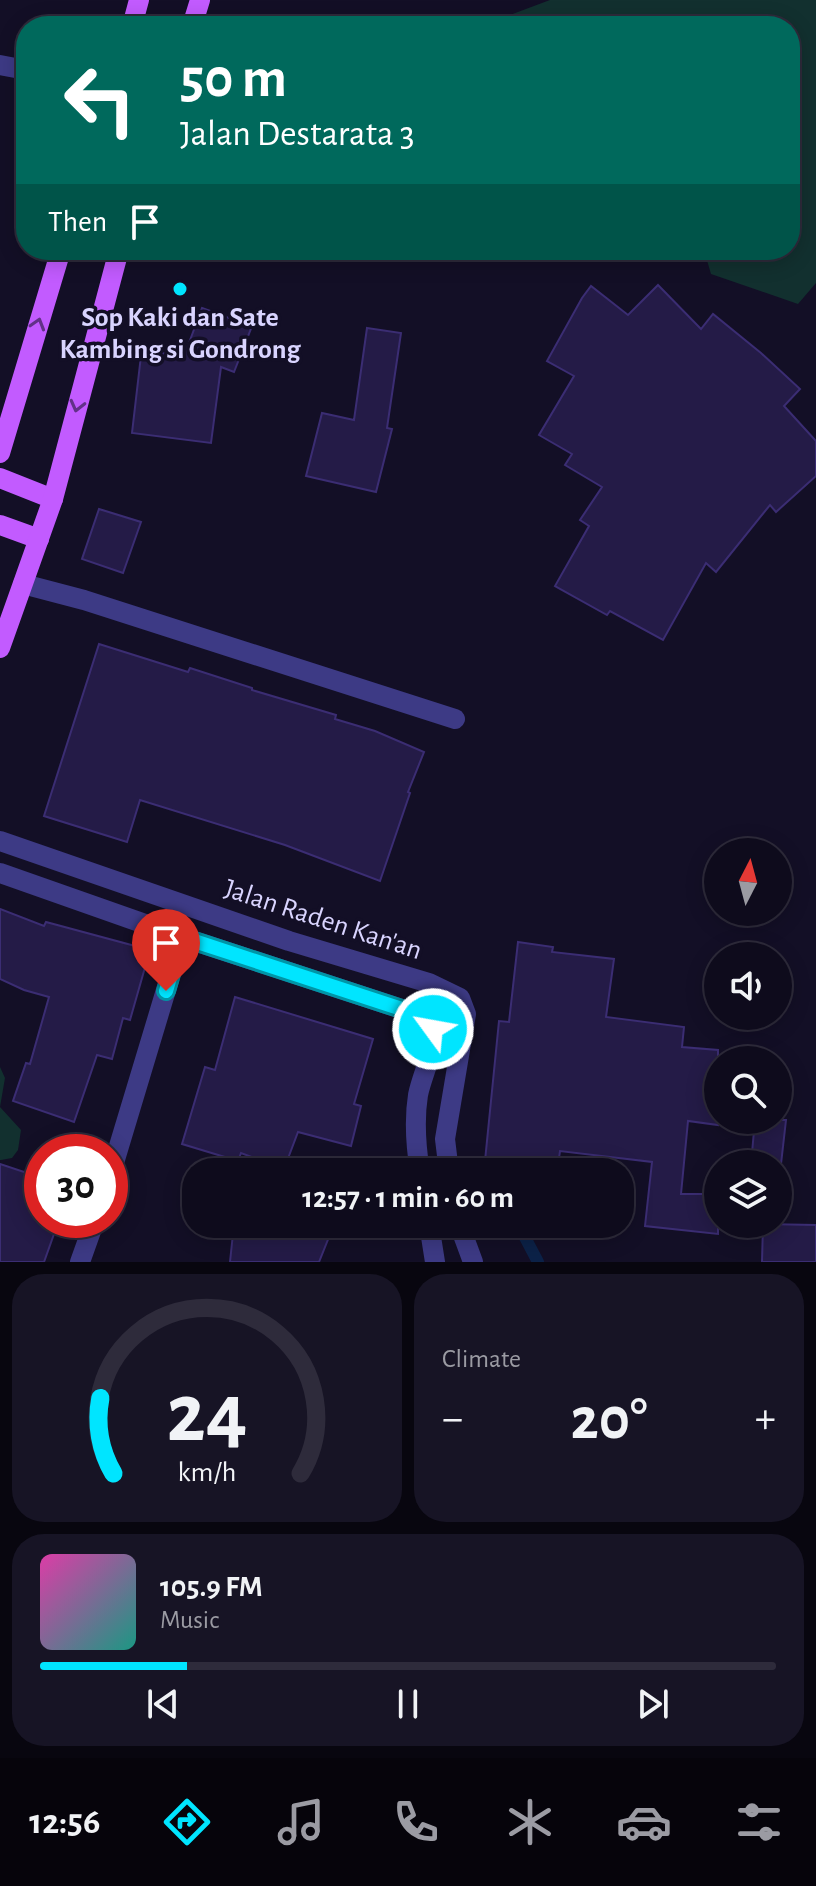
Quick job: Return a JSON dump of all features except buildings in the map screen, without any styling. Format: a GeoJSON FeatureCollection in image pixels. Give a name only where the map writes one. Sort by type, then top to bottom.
{"type":"FeatureCollection","features":[{"type":"Feature","properties":{"kind":"main road"},"geometry":{"type":"LineString","coordinates":[[0,453],[58,260]]}},
{"type":"Feature","properties":{"kind":"main road"},"geometry":{"type":"LineString","coordinates":[[0,648],[53,499],[116,260]]}},
{"type":"Feature","properties":{"kind":"main road"},"geometry":{"type":"LineString","coordinates":[[0,478],[53,499]]}},
{"type":"Feature","properties":{"kind":"main road"},"geometry":{"type":"LineString","coordinates":[[0,525],[39,539]]}},
{"type":"Feature","properties":{"kind":"street"},"geometry":{"type":"LineString","coordinates":[[23,584],[84,600],[455,719]]}},
{"type":"Feature","properties":{"kind":"street","name":"Jalan Raden Kan'an"},"geometry":{"type":"LineString","coordinates":[[0,841],[289,941],[429,983],[460,998],[466,1014],[445,1139],[447,1158]]}},
{"type":"Feature","properties":{"kind":"street"},"geometry":{"type":"LineString","coordinates":[[0,873],[423,1016],[430,1021],[434,1042],[418,1096],[419,1158]]}},
{"type":"Feature","properties":{"kind":"street"},"geometry":{"type":"LineString","coordinates":[[123,1134],[182,937]]}},
{"type":"Feature","properties":{"kind":"street"},"geometry":{"type":"LineString","coordinates":[[80,1262],[89,1238]]}},
{"type":"Feature","properties":{"kind":"street"},"geometry":{"type":"LineString","coordinates":[[431,1238],[435,1262]]}},
{"type":"Feature","properties":{"kind":"street"},"geometry":{"type":"LineString","coordinates":[[464,1238],[473,1262]]}},
{"type":"Feature","properties":{"kind":"green space"},"geometry":{"type":"Polygon","coordinates":[[[550,0],[816,0],[816,283],[798,304],[711,274],[707,260],[800,260],[800,16],[508,16],[550,0]]]}},
{"type":"Feature","properties":{"kind":"green space"},"geometry":{"type":"Polygon","coordinates":[[[0,1067],[5,1078],[0,1107],[0,1067]]]}},
{"type":"Feature","properties":{"kind":"green space"},"geometry":{"type":"Polygon","coordinates":[[[0,1107],[21,1130],[18,1150],[12,1158],[1,1160],[0,1160],[0,1107]]]}},
{"type":"Feature","properties":{"kind":"waterway"},"geometry":{"type":"LineString","coordinates":[[525,1238],[538,1262]]}},
{"type":"Feature","properties":{"kind":"place","name":"Sop Kaki dan Sate Kambing si Gondrong"},"geometry":{"type":"Point","coordinates":[180,289]}},
{"type":"Feature","properties":{"kind":"route"},"geometry":{"type":"LineString","coordinates":[[166,991],[182,937],[423,1016],[430,1021],[433,1029]]}}]}
